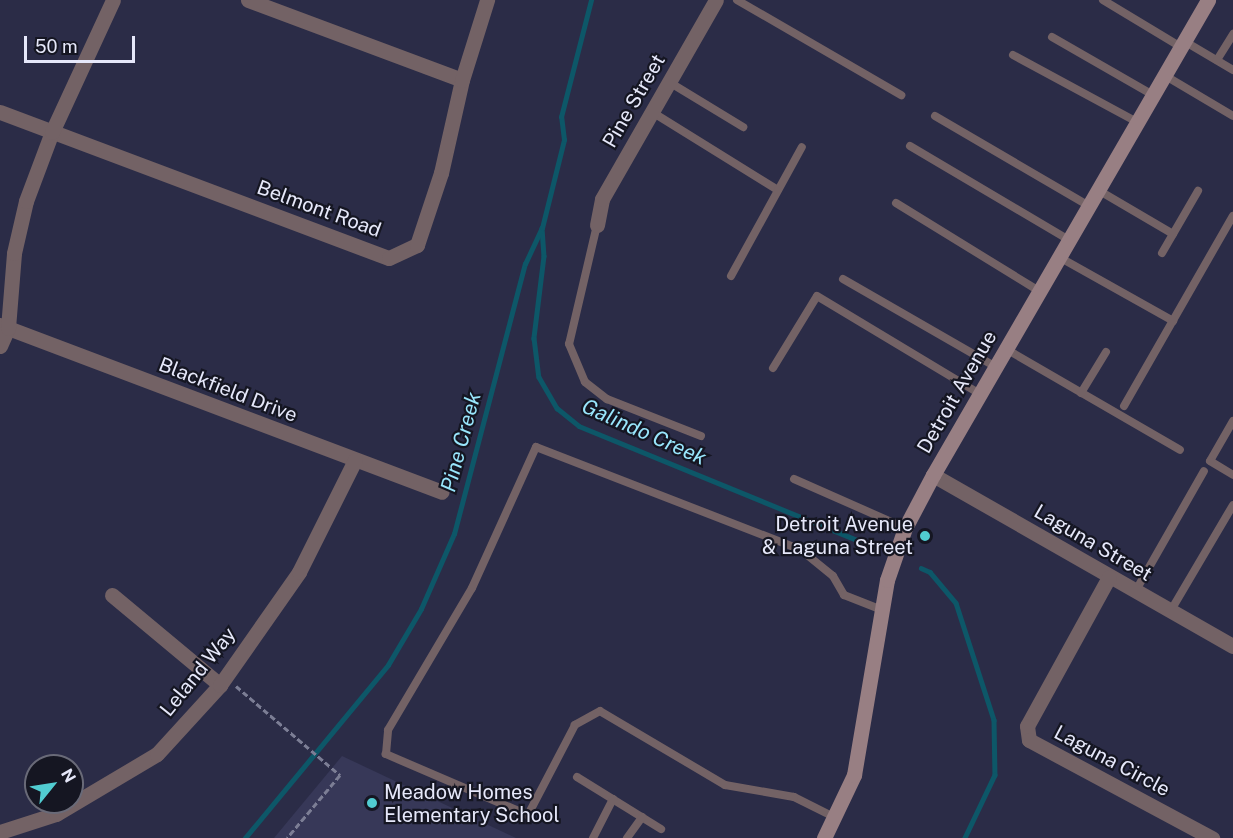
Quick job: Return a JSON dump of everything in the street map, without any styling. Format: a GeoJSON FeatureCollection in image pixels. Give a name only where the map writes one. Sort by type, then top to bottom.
{"type":"FeatureCollection","features":[{"type":"Feature","properties":{"kind":"street"},"geometry":{"type":"LineString","coordinates":[[0,346],[14,253],[26,201],[52,132],[113,0]]}},
{"type":"Feature","properties":{"kind":"street"},"geometry":{"type":"LineString","coordinates":[[248,0],[462,80]]}},
{"type":"Feature","properties":{"kind":"street","name":"Belmont Road"},"geometry":{"type":"LineString","coordinates":[[0,112],[389,258],[417,245],[441,173],[462,80],[487,0]]}},
{"type":"Feature","properties":{"kind":"street","name":"Pine Street"},"geometry":{"type":"LineString","coordinates":[[597,225],[602,199],[716,0]]}},
{"type":"Feature","properties":{"kind":"street","name":"Detroit Avenue"},"geometry":{"type":"LineString","coordinates":[[824,838],[854,775],[887,580],[905,528],[933,475],[1208,0]]}},
{"type":"Feature","properties":{"kind":"street","name":"Blackfield Drive"},"geometry":{"type":"LineString","coordinates":[[4,327],[441,492]]}},
{"type":"Feature","properties":{"kind":"street","name":"Leland Way"},"geometry":{"type":"LineString","coordinates":[[0,832],[56,814],[157,754],[219,685],[299,573],[355,460]]}},
{"type":"Feature","properties":{"kind":"street","name":"Laguna Street"},"geometry":{"type":"LineString","coordinates":[[933,475],[1233,646]]}},
{"type":"Feature","properties":{"kind":"street","name":"Laguna Circle"},"geometry":{"type":"LineString","coordinates":[[1109,577],[1027,726],[1029,740],[1212,838]]}},
{"type":"Feature","properties":{"kind":"street"},"geometry":{"type":"LineString","coordinates":[[112,594],[219,685]]}},
{"type":"Feature","properties":{"kind":"lane"},"geometry":{"type":"LineString","coordinates":[[737,0],[901,95]]}},
{"type":"Feature","properties":{"kind":"lane"},"geometry":{"type":"LineString","coordinates":[[1103,0],[1233,70]]}},
{"type":"Feature","properties":{"kind":"lane"},"geometry":{"type":"LineString","coordinates":[[1217,60],[1233,34]]}},
{"type":"Feature","properties":{"kind":"lane"},"geometry":{"type":"LineString","coordinates":[[1052,37],[1153,95]]}},
{"type":"Feature","properties":{"kind":"lane"},"geometry":{"type":"LineString","coordinates":[[1013,55],[1137,122]]}},
{"type":"Feature","properties":{"kind":"lane"},"geometry":{"type":"LineString","coordinates":[[1164,75],[1233,116]]}},
{"type":"Feature","properties":{"kind":"lane"},"geometry":{"type":"LineString","coordinates":[[669,82],[743,127]]}},
{"type":"Feature","properties":{"kind":"lane"},"geometry":{"type":"LineString","coordinates":[[652,111],[778,190]]}},
{"type":"Feature","properties":{"kind":"lane"},"geometry":{"type":"LineString","coordinates":[[935,116],[1089,206]]}},
{"type":"Feature","properties":{"kind":"lane"},"geometry":{"type":"LineString","coordinates":[[910,146],[1069,240]]}},
{"type":"Feature","properties":{"kind":"lane"},"geometry":{"type":"LineString","coordinates":[[731,276],[802,147]]}},
{"type":"Feature","properties":{"kind":"lane"},"geometry":{"type":"LineString","coordinates":[[1098,190],[1173,234]]}},
{"type":"Feature","properties":{"kind":"lane"},"geometry":{"type":"LineString","coordinates":[[1162,253],[1198,191]]}},
{"type":"Feature","properties":{"kind":"lane"},"geometry":{"type":"LineString","coordinates":[[896,203],[1039,291]]}},
{"type":"Feature","properties":{"kind":"lane"},"geometry":{"type":"LineString","coordinates":[[1124,406],[1233,216]]}},
{"type":"Feature","properties":{"kind":"lane"},"geometry":{"type":"LineString","coordinates":[[597,225],[568,344],[585,382],[607,399],[701,436]]}},
{"type":"Feature","properties":{"kind":"lane"},"geometry":{"type":"LineString","coordinates":[[1059,257],[1173,321]]}},
{"type":"Feature","properties":{"kind":"lane"},"geometry":{"type":"LineString","coordinates":[[843,279],[996,367]]}},
{"type":"Feature","properties":{"kind":"lane"},"geometry":{"type":"LineString","coordinates":[[773,368],[817,296],[980,394]]}},
{"type":"Feature","properties":{"kind":"lane"},"geometry":{"type":"LineString","coordinates":[[1006,350],[1180,450]]}},
{"type":"Feature","properties":{"kind":"lane"},"geometry":{"type":"LineString","coordinates":[[1081,393],[1106,352]]}},
{"type":"Feature","properties":{"kind":"lane"},"geometry":{"type":"LineString","coordinates":[[1233,421],[1210,461],[1233,475]]}},
{"type":"Feature","properties":{"kind":"lane"},"geometry":{"type":"LineString","coordinates":[[834,817],[794,798],[725,784],[600,711],[575,725],[528,815],[386,754],[388,730],[472,588],[536,447],[801,550],[833,576],[844,595],[882,610]]}},
{"type":"Feature","properties":{"kind":"lane"},"geometry":{"type":"LineString","coordinates":[[1135,592],[1204,471]]}},
{"type":"Feature","properties":{"kind":"lane"},"geometry":{"type":"LineString","coordinates":[[794,479],[905,528]]}},
{"type":"Feature","properties":{"kind":"lane"},"geometry":{"type":"LineString","coordinates":[[1170,612],[1233,505]]}},
{"type":"Feature","properties":{"kind":"lane"},"geometry":{"type":"LineString","coordinates":[[578,777],[661,829]]}},
{"type":"Feature","properties":{"kind":"lane"},"geometry":{"type":"LineString","coordinates":[[593,838],[613,799]]}},
{"type":"Feature","properties":{"kind":"lane"},"geometry":{"type":"LineString","coordinates":[[627,838],[642,817]]}},
{"type":"Feature","properties":{"kind":"path"},"geometry":{"type":"LineString","coordinates":[[219,685],[236,686],[340,775],[287,838]]}},
{"type":"Feature","properties":{"kind":"shaded area","name":"Meadow Homes Elementary School"},"geometry":{"type":"Polygon","coordinates":[[[342,756],[516,838],[274,838],[342,756]]]}},
{"type":"Feature","properties":{"kind":"waterway","name":"Pine Creek"},"geometry":{"type":"LineString","coordinates":[[245,838],[388,665],[421,609],[454,534],[525,264],[542,228],[564,140],[561,117],[591,0]]}},
{"type":"Feature","properties":{"kind":"waterway","name":"Galindo Creek"},"geometry":{"type":"LineString","coordinates":[[542,228],[544,256],[534,338],[539,377],[557,408],[579,426],[859,541]]}},
{"type":"Feature","properties":{"kind":"waterway","name":"Galindo Creek"},"geometry":{"type":"LineString","coordinates":[[921,568],[930,572],[956,603],[994,720],[995,775],[965,838]]}},
{"type":"Feature","properties":{"kind":"place","name":"Detroit Avenue & Laguna Street"},"geometry":{"type":"Point","coordinates":[925,536]}},
{"type":"Feature","properties":{"kind":"place","name":"Meadow Homes Elementary School"},"geometry":{"type":"Point","coordinates":[372,803]}}]}
